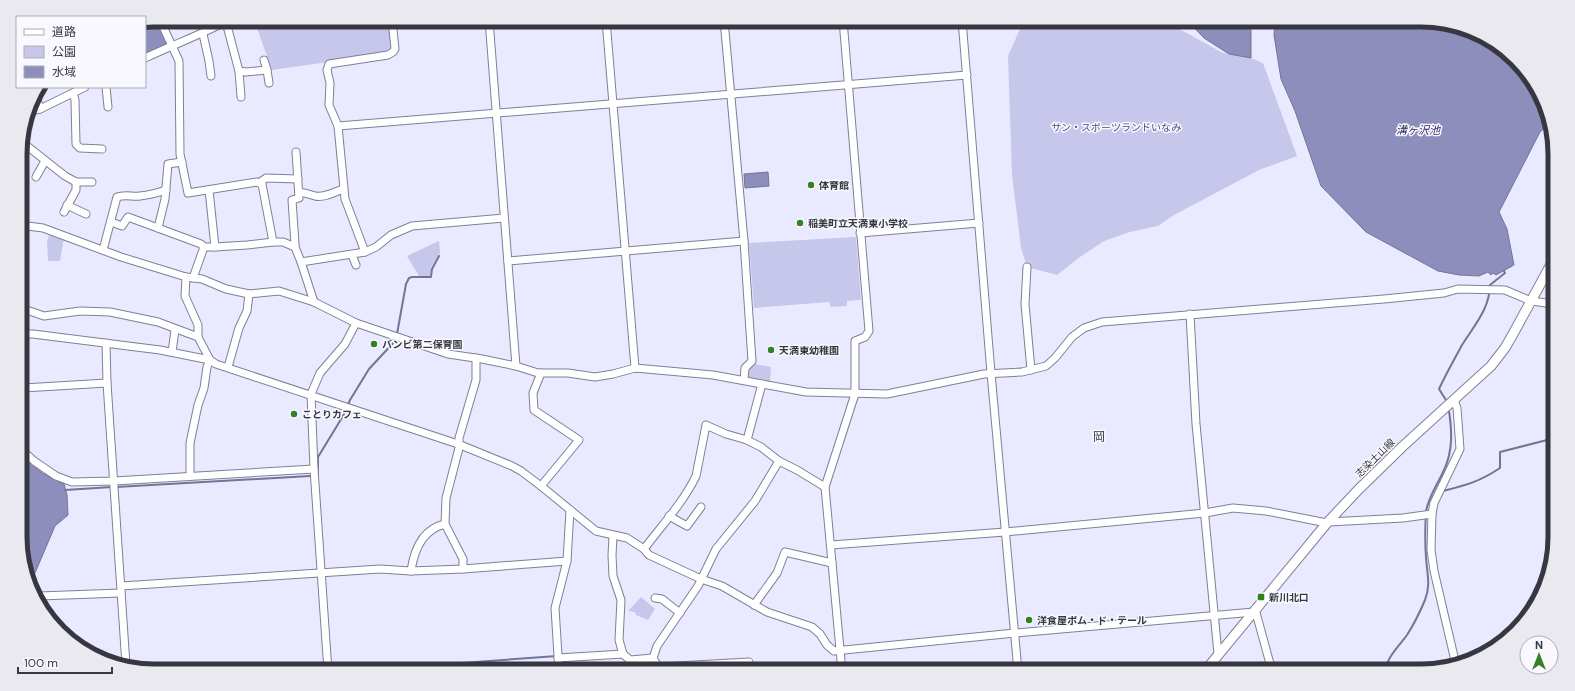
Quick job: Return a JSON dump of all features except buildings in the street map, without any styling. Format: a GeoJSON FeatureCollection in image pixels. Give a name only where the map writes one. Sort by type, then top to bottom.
{"type":"FeatureCollection","features":[{"type":"Feature","properties":{"kind":"main road","name":"志染土山線"},"geometry":{"type":"LineString","coordinates":[[1210,664],[1328,523],[1358,490],[1396,452],[1491,366],[1505,348],[1548,272]]}},
{"type":"Feature","properties":{"kind":"street"},"geometry":{"type":"LineString","coordinates":[[163,27],[179,61],[180,141],[182,162],[188,193],[259,183],[266,178],[298,179]]}},
{"type":"Feature","properties":{"kind":"street"},"geometry":{"type":"LineString","coordinates":[[146,58],[203,34],[216,27]]}},
{"type":"Feature","properties":{"kind":"street"},"geometry":{"type":"LineString","coordinates":[[228,27],[239,71],[241,97]]}},
{"type":"Feature","properties":{"kind":"street"},"geometry":{"type":"LineString","coordinates":[[365,252],[345,199],[338,126],[329,105],[330,83],[327,70],[329,64],[388,55],[393,52],[395,49],[393,27]]}},
{"type":"Feature","properties":{"kind":"street"},"geometry":{"type":"LineString","coordinates":[[490,27],[516,366]]}},
{"type":"Feature","properties":{"kind":"street"},"geometry":{"type":"LineString","coordinates":[[607,27],[635,368]]}},
{"type":"Feature","properties":{"kind":"street"},"geometry":{"type":"LineString","coordinates":[[725,27],[744,241],[752,361],[745,368],[744,380]]}},
{"type":"Feature","properties":{"kind":"street"},"geometry":{"type":"LineString","coordinates":[[841,664],[826,487],[855,394],[855,341],[865,338],[869,331],[844,27]]}},
{"type":"Feature","properties":{"kind":"street"},"geometry":{"type":"LineString","coordinates":[[963,27],[990,373],[1017,664]]}},
{"type":"Feature","properties":{"kind":"street"},"geometry":{"type":"LineString","coordinates":[[203,34],[211,76]]}},
{"type":"Feature","properties":{"kind":"street"},"geometry":{"type":"LineString","coordinates":[[264,60],[269,83]]}},
{"type":"Feature","properties":{"kind":"street"},"geometry":{"type":"LineString","coordinates":[[239,71],[246,72],[267,70]]}},
{"type":"Feature","properties":{"kind":"street"},"geometry":{"type":"LineString","coordinates":[[338,126],[730,93],[967,75]]}},
{"type":"Feature","properties":{"kind":"street"},"geometry":{"type":"LineString","coordinates":[[35,110],[83,88]]}},
{"type":"Feature","properties":{"kind":"street"},"geometry":{"type":"LineString","coordinates":[[106,88],[108,107]]}},
{"type":"Feature","properties":{"kind":"street"},"geometry":{"type":"LineString","coordinates":[[73,93],[75,100],[76,144],[80,148],[98,146]]}},
{"type":"Feature","properties":{"kind":"street"},"geometry":{"type":"LineString","coordinates":[[38,103],[40,109]]}},
{"type":"Feature","properties":{"kind":"street"},"geometry":{"type":"LineString","coordinates":[[27,146],[65,176],[76,182],[92,182]]}},
{"type":"Feature","properties":{"kind":"street"},"geometry":{"type":"LineString","coordinates":[[294,247],[296,244],[292,200],[299,198],[296,152]]}},
{"type":"Feature","properties":{"kind":"street"},"geometry":{"type":"LineString","coordinates":[[36,177],[45,161]]}},
{"type":"Feature","properties":{"kind":"street"},"geometry":{"type":"LineString","coordinates":[[158,228],[165,199],[168,164],[182,162]]}},
{"type":"Feature","properties":{"kind":"street"},"geometry":{"type":"LineString","coordinates":[[76,182],[76,190],[66,208],[86,214]]}},
{"type":"Feature","properties":{"kind":"street"},"geometry":{"type":"LineString","coordinates":[[259,183],[262,184],[273,242]]}},
{"type":"Feature","properties":{"kind":"street"},"geometry":{"type":"LineString","coordinates":[[299,192],[310,193],[315,196],[323,196],[344,189]]}},
{"type":"Feature","properties":{"kind":"street"},"geometry":{"type":"LineString","coordinates":[[103,250],[117,197],[156,194],[166,190]]}},
{"type":"Feature","properties":{"kind":"street"},"geometry":{"type":"LineString","coordinates":[[209,190],[215,247]]}},
{"type":"Feature","properties":{"kind":"street"},"geometry":{"type":"LineString","coordinates":[[111,222],[122,226],[128,217],[201,244],[204,247],[282,242],[294,247],[301,262],[314,302]]}},
{"type":"Feature","properties":{"kind":"street"},"geometry":{"type":"LineString","coordinates":[[301,262],[365,252],[376,247],[391,235],[412,226],[504,218]]}},
{"type":"Feature","properties":{"kind":"street"},"geometry":{"type":"LineString","coordinates":[[860,232],[979,223]]}},
{"type":"Feature","properties":{"kind":"street"},"geometry":{"type":"LineString","coordinates":[[27,226],[43,228],[121,257],[189,278],[202,279],[226,289],[250,294],[279,291],[314,302],[356,323],[448,354],[516,366],[541,373],[595,377],[635,368],[713,375],[806,392],[887,394],[952,379],[990,373],[1022,372],[1031,370],[1046,366],[1055,358],[1072,337],[1084,328],[1102,322],[1384,299],[1444,293],[1458,289],[1505,290],[1531,301],[1548,303]]}},
{"type":"Feature","properties":{"kind":"street"},"geometry":{"type":"LineString","coordinates":[[508,261],[744,241]]}},
{"type":"Feature","properties":{"kind":"street"},"geometry":{"type":"LineString","coordinates":[[204,247],[189,278],[185,296],[198,325],[198,337],[210,360]]}},
{"type":"Feature","properties":{"kind":"street"},"geometry":{"type":"LineString","coordinates":[[352,255],[356,265]]}},
{"type":"Feature","properties":{"kind":"street"},"geometry":{"type":"LineString","coordinates":[[1027,267],[1025,304],[1031,370]]}},
{"type":"Feature","properties":{"kind":"street"},"geometry":{"type":"LineString","coordinates":[[228,368],[239,328],[247,311],[250,294]]}},
{"type":"Feature","properties":{"kind":"street"},"geometry":{"type":"LineString","coordinates":[[27,310],[44,316],[80,311],[110,312],[158,322],[175,330],[198,337]]}},
{"type":"Feature","properties":{"kind":"street"},"geometry":{"type":"LineString","coordinates":[[1190,314],[1196,424],[1218,654]]}},
{"type":"Feature","properties":{"kind":"street"},"geometry":{"type":"LineString","coordinates":[[327,664],[320,573],[311,394],[320,373],[345,344],[356,323]]}},
{"type":"Feature","properties":{"kind":"street"},"geometry":{"type":"LineString","coordinates":[[172,352],[175,330]]}},
{"type":"Feature","properties":{"kind":"street"},"geometry":{"type":"LineString","coordinates":[[27,334],[172,352],[210,360],[216,364],[311,394],[458,444],[521,471],[596,531],[627,538],[649,554],[701,579],[722,586],[767,612],[812,627],[834,651],[1255,610],[1270,664]]}},
{"type":"Feature","properties":{"kind":"street"},"geometry":{"type":"LineString","coordinates":[[106,343],[107,383],[126,661]]}},
{"type":"Feature","properties":{"kind":"street"},"geometry":{"type":"LineString","coordinates":[[463,568],[463,559],[445,524],[446,498],[450,488],[459,438],[476,380],[476,358]]}},
{"type":"Feature","properties":{"kind":"street"},"geometry":{"type":"LineString","coordinates":[[190,476],[190,443],[198,404],[204,388],[207,367],[210,360]]}},
{"type":"Feature","properties":{"kind":"street"},"geometry":{"type":"LineString","coordinates":[[541,373],[533,393],[534,410],[579,440],[541,486]]}},
{"type":"Feature","properties":{"kind":"street"},"geometry":{"type":"LineString","coordinates":[[27,388],[107,383]]}},
{"type":"Feature","properties":{"kind":"street"},"geometry":{"type":"LineString","coordinates":[[747,440],[762,384]]}},
{"type":"Feature","properties":{"kind":"street"},"geometry":{"type":"LineString","coordinates":[[1454,400],[1457,408],[1460,449],[1428,514],[1434,571],[1455,660]]}},
{"type":"Feature","properties":{"kind":"street"},"geometry":{"type":"LineString","coordinates":[[644,549],[680,502],[696,476],[706,425],[726,434],[747,440],[761,448],[778,461],[826,487]]}},
{"type":"Feature","properties":{"kind":"street"},"geometry":{"type":"LineString","coordinates":[[27,455],[56,476],[72,482],[114,481],[314,469]]}},
{"type":"Feature","properties":{"kind":"street"},"geometry":{"type":"LineString","coordinates":[[653,658],[657,646],[698,586],[716,549],[755,501],[778,461]]}},
{"type":"Feature","properties":{"kind":"street"},"geometry":{"type":"LineString","coordinates":[[669,516],[687,526],[701,507]]}},
{"type":"Feature","properties":{"kind":"street"},"geometry":{"type":"LineString","coordinates":[[831,545],[1005,532],[1205,513],[1233,508],[1266,511],[1328,523],[1403,518],[1428,514]]}},
{"type":"Feature","properties":{"kind":"street"},"geometry":{"type":"LineString","coordinates":[[558,664],[555,608],[567,561],[570,510]]}},
{"type":"Feature","properties":{"kind":"street"},"geometry":{"type":"LineString","coordinates":[[411,571],[416,549],[428,532],[431,529],[445,524]]}},
{"type":"Feature","properties":{"kind":"street"},"geometry":{"type":"LineString","coordinates":[[613,536],[612,570],[621,600],[619,640],[623,654],[630,660],[653,658]]}},
{"type":"Feature","properties":{"kind":"street"},"geometry":{"type":"LineString","coordinates":[[754,605],[777,573],[785,552],[832,563]]}},
{"type":"Feature","properties":{"kind":"street"},"geometry":{"type":"LineString","coordinates":[[42,596],[320,573],[380,570],[411,571],[567,561]]}},
{"type":"Feature","properties":{"kind":"street"},"geometry":{"type":"LineString","coordinates":[[655,598],[662,599],[680,613]]}},
{"type":"Feature","properties":{"kind":"street"},"geometry":{"type":"LineString","coordinates":[[558,658],[623,654]]}},
{"type":"Feature","properties":{"kind":"street"},"geometry":{"type":"LineString","coordinates":[[653,658],[657,664]]}},
{"type":"Feature","properties":{"kind":"street"},"geometry":{"type":"LineString","coordinates":[[724,664],[749,662],[749,664]]}},
{"type":"Feature","properties":{"kind":"green space"},"geometry":{"type":"Polygon","coordinates":[[[257,27],[390,27],[392,50],[384,54],[272,70],[257,27]]]}},
{"type":"Feature","properties":{"kind":"green space","name":"サン・スポーツランドいなみ"},"geometry":{"type":"Polygon","coordinates":[[[1025,27],[1176,27],[1223,53],[1251,58],[1263,63],[1297,156],[1259,170],[1174,215],[1158,226],[1130,232],[1104,241],[1057,275],[1027,267],[1021,248],[1012,175],[1008,56],[1020,29],[1025,27]]]}},
{"type":"Feature","properties":{"kind":"green space"},"geometry":{"type":"Polygon","coordinates":[[[50,232],[64,237],[60,261],[48,261],[47,242],[50,232]]]}},
{"type":"Feature","properties":{"kind":"green space"},"geometry":{"type":"Polygon","coordinates":[[[856,237],[861,300],[847,301],[847,306],[831,307],[829,302],[754,308],[749,243],[856,237]]]}},
{"type":"Feature","properties":{"kind":"green space"},"geometry":{"type":"Polygon","coordinates":[[[439,241],[440,253],[431,267],[431,276],[419,276],[407,256],[439,241]]]}},
{"type":"Feature","properties":{"kind":"green space"},"geometry":{"type":"Polygon","coordinates":[[[755,364],[771,367],[770,382],[747,379],[748,370],[755,364]]]}},
{"type":"Feature","properties":{"kind":"green space"},"geometry":{"type":"Polygon","coordinates":[[[641,597],[655,609],[648,620],[636,615],[635,612],[628,611],[641,597]]]}},
{"type":"Feature","properties":{"kind":"water"},"geometry":{"type":"Polygon","coordinates":[[[146,27],[160,27],[167,43],[146,54],[146,27]]]}},
{"type":"Feature","properties":{"kind":"water"},"geometry":{"type":"Polygon","coordinates":[[[1194,27],[1251,27],[1251,58],[1229,54],[1204,38],[1194,27]]]}},
{"type":"Feature","properties":{"kind":"water","name":"溝ヶ沢池"},"geometry":{"type":"Polygon","coordinates":[[[1275,27],[1437,28],[1462,34],[1484,44],[1511,64],[1531,91],[1544,121],[1545,127],[1540,132],[1499,212],[1507,229],[1514,265],[1496,275],[1493,273],[1491,275],[1488,272],[1479,276],[1459,275],[1438,271],[1366,232],[1321,186],[1295,111],[1281,79],[1274,35],[1275,27]]]}},
{"type":"Feature","properties":{"kind":"water"},"geometry":{"type":"Polygon","coordinates":[[[768,172],[769,186],[745,188],[744,174],[768,172]]]}},
{"type":"Feature","properties":{"kind":"water"},"geometry":{"type":"Polygon","coordinates":[[[27,460],[42,473],[64,484],[67,495],[68,515],[55,526],[34,576],[28,553],[27,537],[27,460]]]}},
{"type":"Feature","properties":{"kind":"waterway"},"geometry":{"type":"LineString","coordinates":[[397,334],[406,284],[409,278],[431,277],[432,269],[439,256]]}},
{"type":"Feature","properties":{"kind":"waterway"},"geometry":{"type":"LineString","coordinates":[[1446,400],[1439,389],[1462,345],[1484,309],[1490,285],[1505,273],[1504,271]]}},
{"type":"Feature","properties":{"kind":"waterway"},"geometry":{"type":"LineString","coordinates":[[318,474],[318,457],[343,416],[350,400],[369,369],[396,340]]}},
{"type":"Feature","properties":{"kind":"waterway"},"geometry":{"type":"LineString","coordinates":[[1387,664],[1407,635],[1427,595],[1428,584],[1425,547],[1426,512],[1429,501],[1449,456],[1451,433],[1449,411]]}},
{"type":"Feature","properties":{"kind":"waterway"},"geometry":{"type":"LineString","coordinates":[[1443,491],[1459,487],[1485,477],[1500,468],[1500,452],[1548,440]]}},
{"type":"Feature","properties":{"kind":"waterway"},"geometry":{"type":"LineString","coordinates":[[116,487],[310,476]]}},
{"type":"Feature","properties":{"kind":"waterway"},"geometry":{"type":"LineString","coordinates":[[65,490],[112,487]]}},
{"type":"Feature","properties":{"kind":"waterway"},"geometry":{"type":"LineString","coordinates":[[448,664],[557,656]]}},
{"type":"Feature","properties":{"kind":"place","name":"体育館"},"geometry":{"type":"Point","coordinates":[811,185]}},
{"type":"Feature","properties":{"kind":"place","name":"稲美町立天満東小学校"},"geometry":{"type":"Point","coordinates":[800,223]}},
{"type":"Feature","properties":{"kind":"place","name":"バンビ第二保育園"},"geometry":{"type":"Point","coordinates":[374,344]}},
{"type":"Feature","properties":{"kind":"place","name":"天満東幼稚園"},"geometry":{"type":"Point","coordinates":[771,350]}},
{"type":"Feature","properties":{"kind":"place","name":"ことりカフェ"},"geometry":{"type":"Point","coordinates":[294,414]}},
{"type":"Feature","properties":{"kind":"place","name":"新川北口"},"geometry":{"type":"Point","coordinates":[1261,597]}},
{"type":"Feature","properties":{"kind":"place","name":"洋食屋ポム・ド・テール"},"geometry":{"type":"Point","coordinates":[1029,620]}},
{"type":"Feature","properties":{"kind":"district","name":"岡"},"geometry":{"type":"Point","coordinates":[1099,437]}}]}
